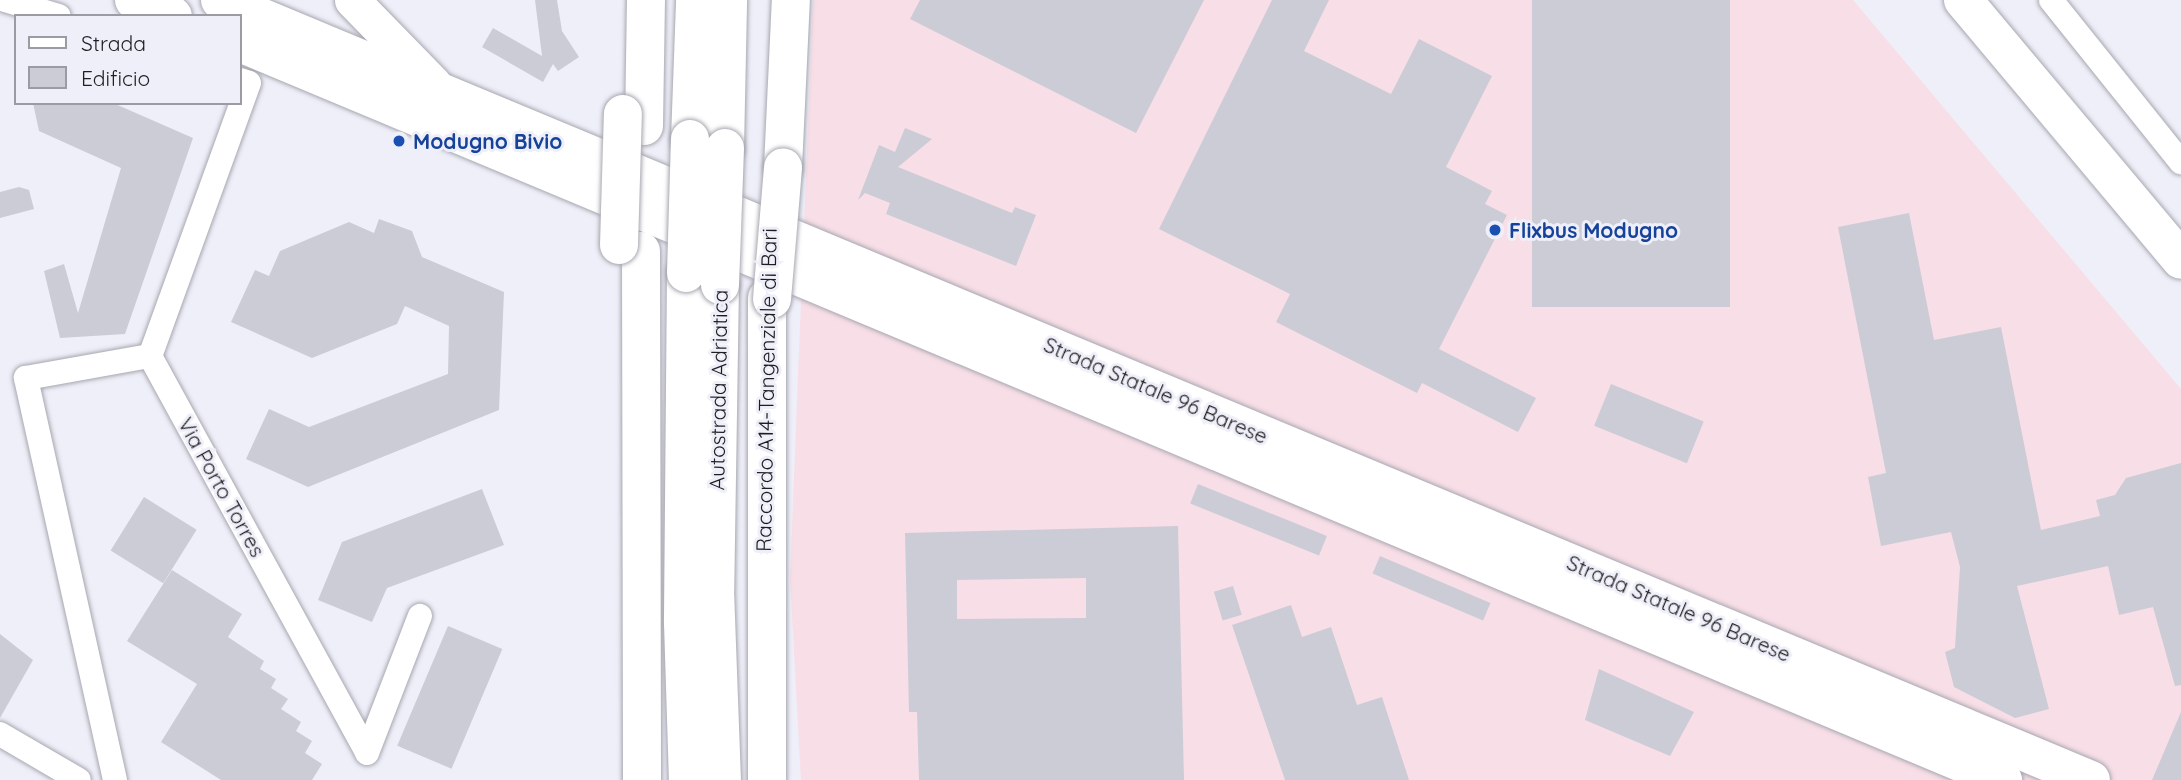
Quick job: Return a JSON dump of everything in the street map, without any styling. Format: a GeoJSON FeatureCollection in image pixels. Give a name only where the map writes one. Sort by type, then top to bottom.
{"type":"FeatureCollection","features":[{"type":"Feature","properties":{"kind":"main road"},"geometry":{"type":"LineString","coordinates":[[134,0],[168,14]]}},
{"type":"Feature","properties":{"kind":"main road","name":"Strada Statale 96 Barese"},"geometry":{"type":"LineString","coordinates":[[220,0],[2091,780]]}},
{"type":"Feature","properties":{"kind":"main road"},"geometry":{"type":"LineString","coordinates":[[352,0],[403,59],[445,93]]}},
{"type":"Feature","properties":{"kind":"main road"},"geometry":{"type":"LineString","coordinates":[[622,0],[633,120]]}},
{"type":"Feature","properties":{"kind":"main road"},"geometry":{"type":"LineString","coordinates":[[642,780],[630,248],[633,120],[646,0]]}},
{"type":"Feature","properties":{"kind":"main road","name":"Autostrada Adriatica"},"geometry":{"type":"LineString","coordinates":[[695,0],[708,144]]}},
{"type":"Feature","properties":{"kind":"main road","name":"Autostrada Adriatica"},"geometry":{"type":"LineString","coordinates":[[688,780],[682,623],[703,279],[708,144],[728,0]]}},
{"type":"Feature","properties":{"kind":"main road","name":"Raccordo A14-Tangenziale di Bari"},"geometry":{"type":"LineString","coordinates":[[767,780],[764,406],[777,167],[775,0]]}},
{"type":"Feature","properties":{"kind":"main road"},"geometry":{"type":"LineString","coordinates":[[777,167],[791,0]]}},
{"type":"Feature","properties":{"kind":"main road"},"geometry":{"type":"LineString","coordinates":[[1963,0],[2177,258]]}},
{"type":"Feature","properties":{"kind":"main road","name":"Strada Statale 96 Barese"},"geometry":{"type":"LineString","coordinates":[[242,44],[1946,768],[2003,780]]}},
{"type":"Feature","properties":{"kind":"main road","name":"Autostrada Adriatica"},"geometry":{"type":"LineString","coordinates":[[703,279],[722,780]]}},
{"type":"Feature","properties":{"kind":"street"},"geometry":{"type":"LineString","coordinates":[[5,0],[52,14]]}},
{"type":"Feature","properties":{"kind":"street"},"geometry":{"type":"LineString","coordinates":[[2051,0],[2181,162]]}},
{"type":"Feature","properties":{"kind":"street"},"geometry":{"type":"LineString","coordinates":[[242,81],[249,83],[242,102]]}},
{"type":"Feature","properties":{"kind":"street"},"geometry":{"type":"LineString","coordinates":[[115,780],[26,378],[150,356],[241,105]]}},
{"type":"Feature","properties":{"kind":"street","name":"Via Porto Torres"},"geometry":{"type":"LineString","coordinates":[[150,356],[367,753],[420,616]]}},
{"type":"Feature","properties":{"kind":"street"},"geometry":{"type":"LineString","coordinates":[[0,734],[79,780]]}},
{"type":"Feature","properties":{"kind":"shaded area"},"geometry":{"type":"Polygon","coordinates":[[[813,0],[1853,0],[2181,389],[2181,780],[801,780],[790,578],[813,0]]]}},
{"type":"Feature","properties":{"kind":"building"},"geometry":{"type":"Polygon","coordinates":[[[535,0],[557,0],[562,31],[579,57],[558,71],[553,64],[543,82],[482,47],[493,28],[542,56],[535,0]]]}},
{"type":"Feature","properties":{"kind":"building"},"geometry":{"type":"Polygon","coordinates":[[[920,0],[1204,0],[1136,133],[910,19],[920,0]]]}},
{"type":"Feature","properties":{"kind":"building"},"geometry":{"type":"Polygon","coordinates":[[[1272,0],[1329,0],[1304,51],[1391,94],[1419,39],[1492,76],[1446,167],[1492,191],[1485,204],[1507,215],[1439,349],[1536,398],[1518,432],[1422,383],[1417,393],[1276,322],[1290,294],[1159,229],[1272,0]]]}},
{"type":"Feature","properties":{"kind":"building"},"geometry":{"type":"Polygon","coordinates":[[[1532,0],[1730,0],[1730,307],[1532,307],[1532,0]]]}},
{"type":"Feature","properties":{"kind":"building"},"geometry":{"type":"Polygon","coordinates":[[[33,105],[118,105],[193,138],[125,334],[60,338],[44,271],[64,264],[78,313],[121,168],[39,131],[33,105]]]}},
{"type":"Feature","properties":{"kind":"building"},"geometry":{"type":"Polygon","coordinates":[[[905,128],[932,139],[898,167],[1012,213],[1015,207],[1036,215],[1016,266],[886,214],[890,203],[865,193],[858,200],[879,145],[895,152],[905,128]]]}},
{"type":"Feature","properties":{"kind":"building"},"geometry":{"type":"Polygon","coordinates":[[[19,187],[29,190],[34,209],[0,218],[0,192],[19,187]]]}},
{"type":"Feature","properties":{"kind":"building"},"geometry":{"type":"Polygon","coordinates":[[[1909,213],[1934,340],[2001,327],[2041,530],[2100,516],[2096,500],[2115,495],[2126,478],[2181,463],[2181,685],[2175,686],[2153,607],[2119,615],[2108,566],[2017,586],[2049,709],[2015,718],[1954,687],[1945,652],[1955,648],[1960,567],[1951,532],[1881,546],[1868,477],[1886,473],[1838,227],[1909,213]]]}},
{"type":"Feature","properties":{"kind":"building"},"geometry":{"type":"Polygon","coordinates":[[[379,219],[412,231],[422,257],[504,292],[499,410],[308,487],[246,459],[269,409],[309,427],[448,374],[449,326],[405,306],[397,324],[312,358],[231,322],[255,270],[269,276],[280,251],[349,222],[374,233],[379,219]]]}},
{"type":"Feature","properties":{"kind":"building"},"geometry":{"type":"Polygon","coordinates":[[[1611,384],[1704,421],[1687,463],[1594,426],[1611,384]]]}},
{"type":"Feature","properties":{"kind":"building"},"geometry":{"type":"Polygon","coordinates":[[[1198,484],[1327,536],[1319,556],[1190,503],[1198,484]]]}},
{"type":"Feature","properties":{"kind":"building"},"geometry":{"type":"Polygon","coordinates":[[[482,489],[504,545],[387,588],[372,622],[318,600],[342,542],[482,489]]]}},
{"type":"Feature","properties":{"kind":"building"},"geometry":{"type":"Polygon","coordinates":[[[144,497],[197,530],[163,583],[111,550],[144,497]]]}},
{"type":"Feature","properties":{"kind":"building"},"geometry":{"type":"Polygon","coordinates":[[[1178,526],[1184,780],[919,780],[917,712],[909,712],[905,533],[1178,526]],[[1086,578],[957,580],[957,619],[1086,618],[1086,578]]]}},
{"type":"Feature","properties":{"kind":"building"},"geometry":{"type":"Polygon","coordinates":[[[1380,556],[1490,603],[1483,620],[1373,573],[1380,556]]]}},
{"type":"Feature","properties":{"kind":"building"},"geometry":{"type":"Polygon","coordinates":[[[172,570],[242,614],[228,637],[264,661],[260,669],[276,679],[271,688],[288,699],[281,709],[301,722],[296,731],[312,741],[305,753],[322,764],[312,780],[221,780],[161,742],[197,684],[127,641],[172,570]]]}},
{"type":"Feature","properties":{"kind":"building"},"geometry":{"type":"Polygon","coordinates":[[[1233,586],[1242,615],[1223,621],[1214,592],[1233,586]]]}},
{"type":"Feature","properties":{"kind":"building"},"geometry":{"type":"Polygon","coordinates":[[[1291,605],[1302,637],[1331,627],[1357,705],[1382,697],[1409,780],[1285,780],[1232,625],[1291,605]]]}},
{"type":"Feature","properties":{"kind":"building"},"geometry":{"type":"Polygon","coordinates":[[[448,626],[502,649],[452,769],[397,746],[448,626]]]}},
{"type":"Feature","properties":{"kind":"building"},"geometry":{"type":"Polygon","coordinates":[[[0,634],[33,660],[0,718],[0,634]]]}},
{"type":"Feature","properties":{"kind":"building"},"geometry":{"type":"Polygon","coordinates":[[[1599,669],[1694,712],[1670,756],[1585,720],[1599,669]]]}},
{"type":"Feature","properties":{"kind":"building"},"geometry":{"type":"Polygon","coordinates":[[[2181,712],[2181,780],[2152,780],[2181,712]]]}},
{"type":"Feature","properties":{"kind":"place","name":"Modugno Bivio"},"geometry":{"type":"Point","coordinates":[399,141]}},
{"type":"Feature","properties":{"kind":"place","name":"Flixbus Modugno"},"geometry":{"type":"Point","coordinates":[1495,230]}}]}
